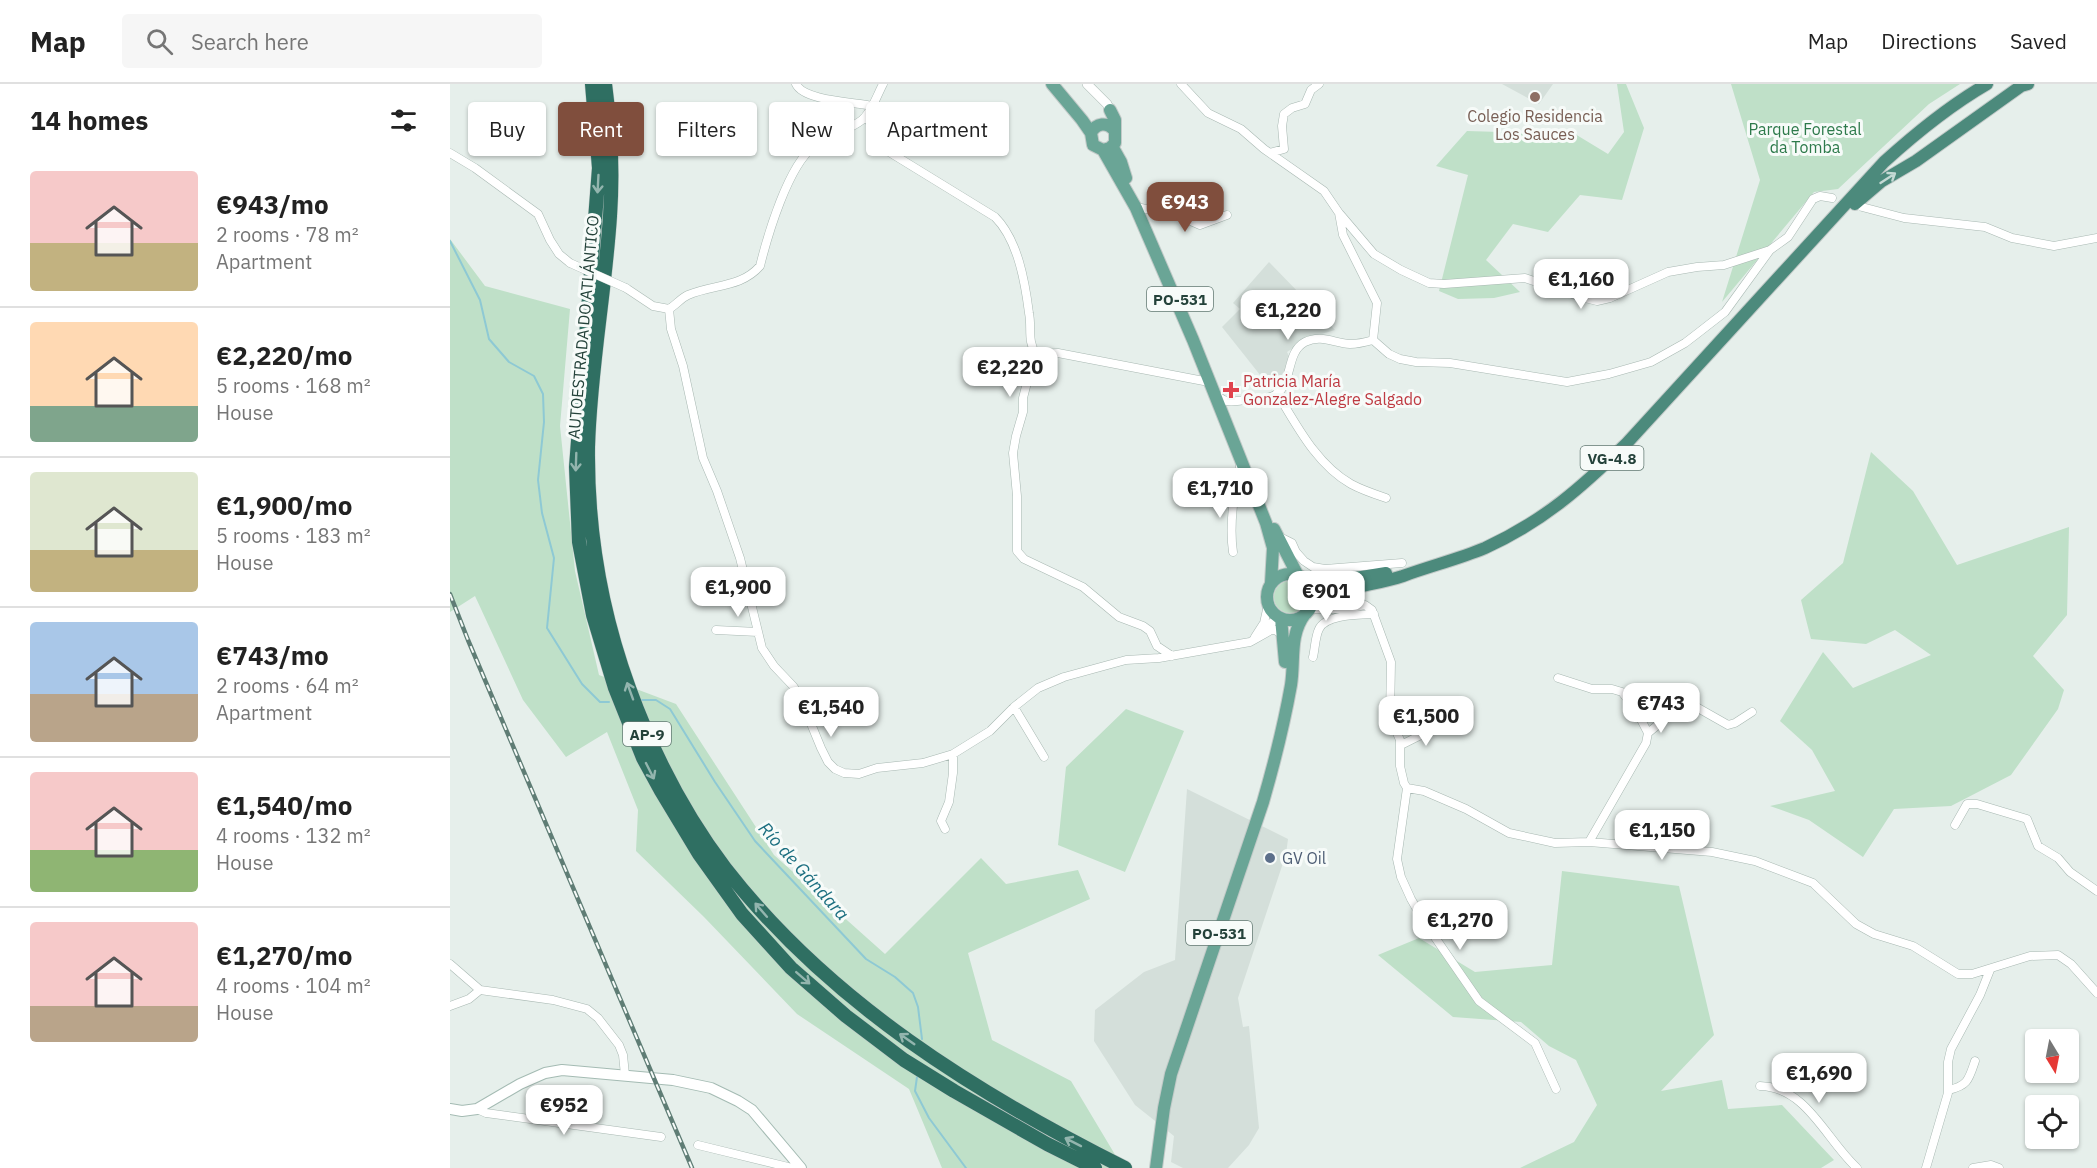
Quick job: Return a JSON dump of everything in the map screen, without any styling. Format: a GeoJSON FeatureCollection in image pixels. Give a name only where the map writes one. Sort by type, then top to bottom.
{"type":"FeatureCollection","features":[{"type":"Feature","properties":{"kind":"highway","name":"AUTOESTRADA DO ATLÁNTICO"},"geometry":{"type":"LineString","coordinates":[[592,84],[599,168],[576,467],[579,542],[593,615],[615,688],[643,758],[699,854],[742,914],[791,968],[846,1016],[904,1060],[1006,1121],[1095,1168]]}},
{"type":"Feature","properties":{"kind":"highway","name":"AUTOESTRADA DO ATLÁNTICO"},"geometry":{"type":"LineString","coordinates":[[605,84],[610,129],[612,184],[606,262],[591,393],[589,494],[602,596],[616,654],[641,722],[686,810],[724,867],[773,924],[843,989],[897,1032],[965,1079],[1044,1126],[1125,1168]]}},
{"type":"Feature","properties":{"kind":"highway","name":"VG-4.8"},"geometry":{"type":"LineString","coordinates":[[1309,609],[1330,594],[1388,581],[1483,549],[1513,534],[1561,504],[1593,477],[1627,442],[1884,162],[1922,128],[1986,84]]}},
{"type":"Feature","properties":{"kind":"highway"},"geometry":{"type":"LineString","coordinates":[[1755,304],[1783,282],[1865,195],[2021,86],[2028,84]]}},
{"type":"Feature","properties":{"kind":"highway","name":"VG-4.8"},"geometry":{"type":"LineString","coordinates":[[1302,578],[1331,582],[1435,565]]}},
{"type":"Feature","properties":{"kind":"main road","name":"PO-531"},"geometry":{"type":"LineString","coordinates":[[1052,84],[1082,120],[1101,129]]}},
{"type":"Feature","properties":{"kind":"main road","name":"PO-531"},"geometry":{"type":"LineString","coordinates":[[1061,84],[1101,129]]}},
{"type":"Feature","properties":{"kind":"main road"},"geometry":{"type":"LineString","coordinates":[[1108,148],[1116,139],[1101,129],[1115,120],[1110,110]]}},
{"type":"Feature","properties":{"kind":"main road","name":"PO-531"},"geometry":{"type":"LineString","coordinates":[[1101,129],[1093,145],[1108,148],[1121,162],[1225,403],[1277,535],[1313,594],[1309,609],[1298,623],[1295,632],[1291,684],[1272,772],[1171,1074],[1156,1168]]}},
{"type":"Feature","properties":{"kind":"main road","name":"PO-531"},"geometry":{"type":"LineString","coordinates":[[1108,148],[1136,208],[1204,378],[1241,459],[1273,548],[1271,583],[1266,594],[1268,605],[1279,617],[1284,635],[1285,711]]}},
{"type":"Feature","properties":{"kind":"main road"},"geometry":{"type":"LineString","coordinates":[[1271,583],[1280,575],[1302,578]]}},
{"type":"Feature","properties":{"kind":"main road"},"geometry":{"type":"LineString","coordinates":[[1279,617],[1294,620],[1309,609]]}},
{"type":"Feature","properties":{"kind":"main road"},"geometry":{"type":"LineString","coordinates":[[450,1109],[462,1111],[477,1109],[520,1084],[545,1073],[569,1070],[696,1083],[738,1101],[757,1115],[800,1168]]}},
{"type":"Feature","properties":{"kind":"street"},"geometry":{"type":"LineString","coordinates":[[796,84],[802,91],[820,98],[866,105]]}},
{"type":"Feature","properties":{"kind":"street"},"geometry":{"type":"LineString","coordinates":[[874,102],[883,84]]}},
{"type":"Feature","properties":{"kind":"street"},"geometry":{"type":"LineString","coordinates":[[1087,84],[1110,110]]}},
{"type":"Feature","properties":{"kind":"street"},"geometry":{"type":"LineString","coordinates":[[1181,84],[1208,113],[1241,129],[1270,153],[1324,191],[1339,213],[1374,254],[1417,279],[1429,283],[1525,278],[1597,301],[1610,298],[1668,272],[1724,265],[1770,250],[1788,237],[1813,199],[1820,196],[1832,198]]}},
{"type":"Feature","properties":{"kind":"street"},"geometry":{"type":"LineString","coordinates":[[1270,153],[1284,149],[1282,126],[1284,114],[1292,108],[1305,104],[1311,90],[1318,84]]}},
{"type":"Feature","properties":{"kind":"street"},"geometry":{"type":"LineString","coordinates":[[669,309],[686,295],[729,285],[755,272],[760,266],[773,217],[802,158],[814,146],[862,120],[866,115]]}},
{"type":"Feature","properties":{"kind":"street"},"geometry":{"type":"LineString","coordinates":[[450,153],[475,168],[538,214],[559,254],[570,263],[626,288],[653,306],[669,309]]}},
{"type":"Feature","properties":{"kind":"street"},"geometry":{"type":"LineString","coordinates":[[896,156],[995,217],[1010,234],[1030,315],[1030,345],[1036,354]]}},
{"type":"Feature","properties":{"kind":"street"},"geometry":{"type":"LineString","coordinates":[[1862,207],[1904,218],[1984,227],[2012,238],[2054,246],[2097,238]]}},
{"type":"Feature","properties":{"kind":"street"},"geometry":{"type":"LineString","coordinates":[[1141,208],[1177,215],[1200,225],[1227,215]]}},
{"type":"Feature","properties":{"kind":"street"},"geometry":{"type":"LineString","coordinates":[[1339,213],[1343,235],[1377,303],[1373,340]]}},
{"type":"Feature","properties":{"kind":"street"},"geometry":{"type":"LineString","coordinates":[[1373,340],[1389,354],[1416,362],[1450,363],[1567,382],[1609,374],[1651,362],[1698,333],[1725,312],[1770,250]]}},
{"type":"Feature","properties":{"kind":"street"},"geometry":{"type":"LineString","coordinates":[[669,309],[671,329],[683,366],[703,458],[740,558],[762,648],[800,697],[828,762],[835,769],[844,773],[859,774],[877,768],[923,763],[953,754],[990,731],[1014,707],[1038,688],[1064,676],[1126,660],[1172,656],[1250,642],[1273,629],[1284,635]]}},
{"type":"Feature","properties":{"kind":"street"},"geometry":{"type":"LineString","coordinates":[[1225,403],[1265,398],[1277,393],[1283,386],[1293,355],[1302,344],[1320,338],[1351,344],[1373,340]]}},
{"type":"Feature","properties":{"kind":"street"},"geometry":{"type":"LineString","coordinates":[[1036,354],[1058,353],[1204,378]]}},
{"type":"Feature","properties":{"kind":"street"},"geometry":{"type":"LineString","coordinates":[[1036,354],[1023,398],[1023,412],[1013,453],[1017,506],[1017,551],[1024,559],[1083,587],[1119,617],[1143,626],[1150,631],[1157,646],[1172,656]]}},
{"type":"Feature","properties":{"kind":"street"},"geometry":{"type":"LineString","coordinates":[[1277,393],[1310,448],[1320,458],[1347,482],[1386,498]]}},
{"type":"Feature","properties":{"kind":"street"},"geometry":{"type":"LineString","coordinates":[[1233,552],[1230,536],[1241,459]]}},
{"type":"Feature","properties":{"kind":"street"},"geometry":{"type":"LineString","coordinates":[[1236,485],[1244,479],[1250,482]]}},
{"type":"Feature","properties":{"kind":"street"},"geometry":{"type":"LineString","coordinates":[[1277,535],[1292,543],[1304,561],[1314,567],[1325,569],[1402,563]]}},
{"type":"Feature","properties":{"kind":"street"},"geometry":{"type":"LineString","coordinates":[[1330,594],[1329,600],[1336,608]]}},
{"type":"Feature","properties":{"kind":"street"},"geometry":{"type":"LineString","coordinates":[[1250,642],[1262,628],[1268,605]]}},
{"type":"Feature","properties":{"kind":"street"},"geometry":{"type":"LineString","coordinates":[[1309,609],[1345,609],[1365,605],[1374,614],[1391,662],[1390,717],[1398,732],[1401,746],[1400,766],[1407,788],[1397,859],[1401,877],[1423,920],[1479,1001],[1534,1043],[1556,1089]]}},
{"type":"Feature","properties":{"kind":"street"},"geometry":{"type":"LineString","coordinates":[[1313,657],[1319,629],[1325,621],[1340,617],[1374,614]]}},
{"type":"Feature","properties":{"kind":"street"},"geometry":{"type":"LineString","coordinates":[[1264,634],[1266,628],[1279,617]]}},
{"type":"Feature","properties":{"kind":"street"},"geometry":{"type":"LineString","coordinates":[[716,630],[758,632]]}},
{"type":"Feature","properties":{"kind":"street"},"geometry":{"type":"LineString","coordinates":[[1558,678],[1592,689],[1612,689],[1622,692],[1636,710],[1648,734]]}},
{"type":"Feature","properties":{"kind":"street"},"geometry":{"type":"LineString","coordinates":[[1589,842],[1646,743],[1648,734],[1683,704],[1691,704],[1728,725],[1752,712]]}},
{"type":"Feature","properties":{"kind":"street"},"geometry":{"type":"LineString","coordinates":[[1014,707],[1044,757]]}},
{"type":"Feature","properties":{"kind":"street"},"geometry":{"type":"LineString","coordinates":[[1401,746],[1439,726]]}},
{"type":"Feature","properties":{"kind":"street"},"geometry":{"type":"LineString","coordinates":[[945,829],[941,821],[949,802],[953,754]]}},
{"type":"Feature","properties":{"kind":"street"},"geometry":{"type":"LineString","coordinates":[[1407,788],[1424,791],[1466,809],[1509,833],[1556,843],[1589,842],[1712,852],[1755,861],[1813,884],[1856,924],[1874,933],[1913,946],[1958,974],[1990,970],[2030,956],[2058,955],[2071,964],[2097,993]]}},
{"type":"Feature","properties":{"kind":"street"},"geometry":{"type":"LineString","coordinates":[[1955,825],[1967,804],[1977,804],[2027,819],[2038,846],[2058,858],[2070,872],[2097,891]]}},
{"type":"Feature","properties":{"kind":"street"},"geometry":{"type":"LineString","coordinates":[[450,964],[480,990],[553,1000],[587,1009],[598,1018],[619,1045],[623,1054],[625,1075]]}},
{"type":"Feature","properties":{"kind":"street"},"geometry":{"type":"LineString","coordinates":[[1926,1168],[1948,1090],[1948,1062],[1952,1049],[1990,970]]}},
{"type":"Feature","properties":{"kind":"street"},"geometry":{"type":"LineString","coordinates":[[450,1006],[469,999],[480,990]]}},
{"type":"Feature","properties":{"kind":"street"},"geometry":{"type":"LineString","coordinates":[[1948,1090],[1960,1088],[1966,1083],[1975,1061]]}},
{"type":"Feature","properties":{"kind":"street"},"geometry":{"type":"LineString","coordinates":[[1760,1086],[1773,1087],[1795,1097],[1857,1168]]}},
{"type":"Feature","properties":{"kind":"street"},"geometry":{"type":"LineString","coordinates":[[477,1109],[486,1113],[661,1137]]}},
{"type":"Feature","properties":{"kind":"street"},"geometry":{"type":"LineString","coordinates":[[698,1145],[800,1168]]}},
{"type":"Feature","properties":{"kind":"street"},"geometry":{"type":"LineString","coordinates":[[1973,1168],[1991,1165],[1999,1168]]}},
{"type":"Feature","properties":{"kind":"shaded area","name":"Colegio Residencia Los Sauces"},"geometry":{"type":"Polygon","coordinates":[[[1502,84],[1553,84],[1539,104],[1502,84]]]}},
{"type":"Feature","properties":{"kind":"shaded area"},"geometry":{"type":"Polygon","coordinates":[[[1269,262],[1335,330],[1308,338],[1287,352],[1289,356],[1285,370],[1272,390],[1222,327],[1240,309],[1233,303],[1269,262]]]}},
{"type":"Feature","properties":{"kind":"shaded area"},"geometry":{"type":"Polygon","coordinates":[[[1187,789],[1288,839],[1286,854],[1238,998],[1243,1027],[1249,1026],[1259,1128],[1249,1145],[1228,1168],[1183,1168],[1171,1162],[1174,1136],[1135,1105],[1094,1041],[1095,1010],[1144,972],[1175,960],[1187,789]]]}},
{"type":"Feature","properties":{"kind":"green space"},"geometry":{"type":"Polygon","coordinates":[[[1617,84],[1626,84],[1644,128],[1622,200],[1580,195],[1548,232],[1513,224],[1486,260],[1520,292],[1494,298],[1458,299],[1439,291],[1468,175],[1436,166],[1467,131],[1575,134],[1608,154],[1624,132],[1617,84]]]}},
{"type":"Feature","properties":{"kind":"green space","name":"Parque Forestal da Tomba"},"geometry":{"type":"Polygon","coordinates":[[[1731,84],[1960,84],[1929,104],[1838,189],[1814,192],[1722,302],[1760,180],[1731,84]]]}},
{"type":"Feature","properties":{"kind":"green space"},"geometry":{"type":"Polygon","coordinates":[[[450,239],[485,286],[570,309],[560,426],[575,571],[599,675],[676,704],[774,855],[885,954],[981,858],[1006,884],[1078,870],[1090,899],[968,953],[992,1040],[1071,1081],[1123,1168],[942,1168],[909,1089],[797,1014],[704,917],[636,851],[638,810],[607,732],[566,757],[523,700],[475,596],[450,612],[450,239]]]}},
{"type":"Feature","properties":{"kind":"green space"},"geometry":{"type":"Polygon","coordinates":[[[1871,452],[1913,491],[1957,565],[2069,527],[2067,615],[2033,656],[2064,690],[2058,709],[2011,775],[1951,806],[1894,809],[1863,857],[1809,820],[1770,806],[1835,791],[1812,750],[1780,721],[1823,652],[1853,688],[1931,655],[1895,630],[1866,644],[1811,639],[1801,600],[1843,563],[1871,452]]]}},
{"type":"Feature","properties":{"kind":"green space"},"geometry":{"type":"Polygon","coordinates":[[[1290,581],[1302,585],[1306,597],[1302,609],[1290,613],[1278,609],[1274,597],[1278,585],[1290,581]]]}},
{"type":"Feature","properties":{"kind":"green space"},"geometry":{"type":"Polygon","coordinates":[[[1126,709],[1184,731],[1125,872],[1058,845],[1066,767],[1126,709]]]}},
{"type":"Feature","properties":{"kind":"green space"},"geometry":{"type":"Polygon","coordinates":[[[1562,871],[1679,886],[1714,1035],[1661,1091],[1722,1080],[1728,1109],[1782,1105],[1834,1160],[1821,1168],[1520,1168],[1574,1142],[1597,1105],[1576,1060],[1549,1046],[1521,1022],[1453,1017],[1378,955],[1419,938],[1475,972],[1552,965],[1562,871]]]}},
{"type":"Feature","properties":{"kind":"waterway"},"geometry":{"type":"LineString","coordinates":[[450,241],[480,300],[489,339],[509,362],[534,376],[543,394],[544,422],[538,480],[542,513],[554,558],[547,628],[582,684],[600,702],[609,702]]}},
{"type":"Feature","properties":{"kind":"waterway","name":"Río de Gándara"},"geometry":{"type":"LineString","coordinates":[[642,700],[656,700],[670,709],[755,841],[866,959],[895,977],[913,993],[918,1007],[922,1039]]}},
{"type":"Feature","properties":{"kind":"waterway","name":"Río de Gándara"},"geometry":{"type":"LineString","coordinates":[[917,1077],[915,1091],[929,1118],[966,1168]]}},
{"type":"Feature","properties":{"kind":"railway"},"geometry":{"type":"LineString","coordinates":[[450,594],[692,1168]]}},
{"type":"Feature","properties":{"kind":"place","name":"Colegio Residencia Los Sauces"},"geometry":{"type":"Point","coordinates":[1535,97]}},
{"type":"Feature","properties":{"kind":"place","name":"Patricia María Gonzalez-Alegre Salgado"},"geometry":{"type":"Point","coordinates":[1231,390]}},
{"type":"Feature","properties":{"kind":"place","name":"GV Oil"},"geometry":{"type":"Point","coordinates":[1270,858]}}]}
